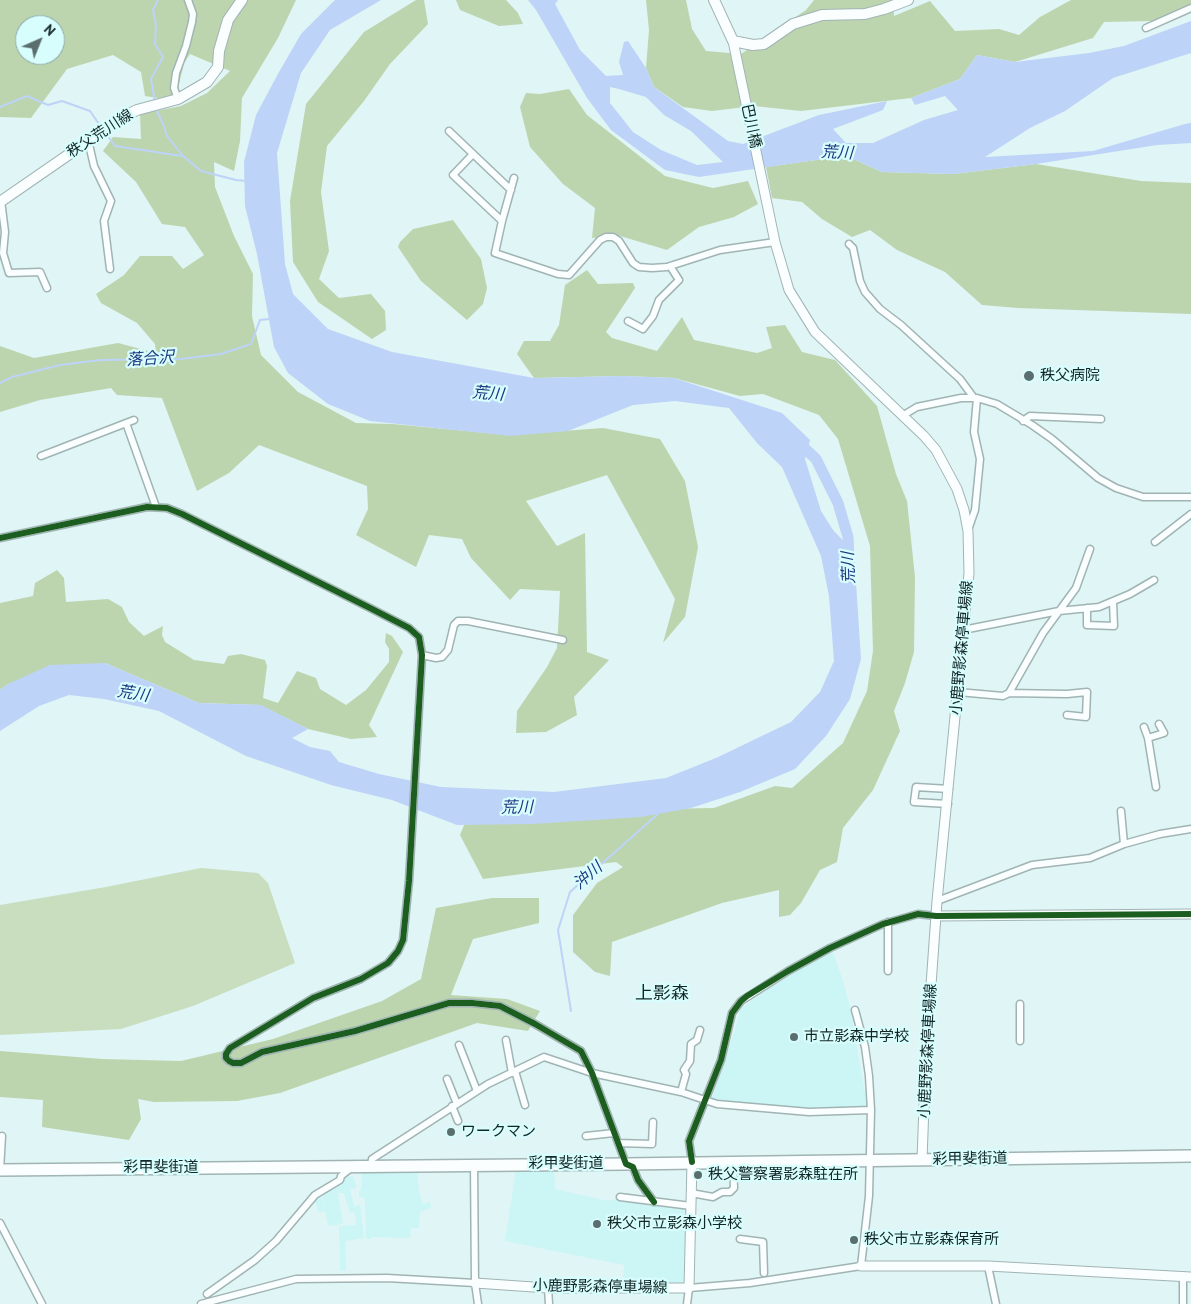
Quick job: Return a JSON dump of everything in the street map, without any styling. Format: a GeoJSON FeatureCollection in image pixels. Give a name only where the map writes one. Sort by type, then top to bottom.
{"type":"FeatureCollection","features":[{"type":"Feature","properties":{"kind":"highway","name":"彩甲斐街道"},"geometry":{"type":"LineString","coordinates":[[0,1170],[1191,1156]]}},
{"type":"Feature","properties":{"kind":"main road","name":"秩父荒川線"},"geometry":{"type":"LineString","coordinates":[[1,200],[123,117],[137,110],[178,99],[199,88],[214,75],[218,67],[219,51],[228,20],[242,0]]}},
{"type":"Feature","properties":{"kind":"main road"},"geometry":{"type":"LineString","coordinates":[[714,0],[734,46],[764,44],[792,24],[822,15],[864,14],[908,0]]}},
{"type":"Feature","properties":{"kind":"main road","name":"巴川橋"},"geometry":{"type":"LineString","coordinates":[[734,46],[768,203]]}},
{"type":"Feature","properties":{"kind":"main road","name":"小鹿野影森停車場線"},"geometry":{"type":"LineString","coordinates":[[768,203],[774,242],[789,290],[815,332],[936,450],[957,489],[964,510],[968,532],[969,573],[948,804],[937,901],[926,1050],[922,1160]]}},
{"type":"Feature","properties":{"kind":"main road"},"geometry":{"type":"LineString","coordinates":[[936,916],[1191,914]]}},
{"type":"Feature","properties":{"kind":"main road","name":"小鹿野影森停車場線"},"geometry":{"type":"LineString","coordinates":[[475,1283],[548,1288],[689,1288],[692,1162]]}},
{"type":"Feature","properties":{"kind":"main road"},"geometry":{"type":"LineString","coordinates":[[860,1266],[988,1266],[1187,1277]]}},
{"type":"Feature","properties":{"kind":"street"},"geometry":{"type":"LineString","coordinates":[[178,99],[174,88],[176,73],[186,46],[193,14],[188,0]]}},
{"type":"Feature","properties":{"kind":"street"},"geometry":{"type":"LineString","coordinates":[[1146,28],[1191,8]]}},
{"type":"Feature","properties":{"kind":"street"},"geometry":{"type":"LineString","coordinates":[[449,131],[510,190]]}},
{"type":"Feature","properties":{"kind":"street"},"geometry":{"type":"LineString","coordinates":[[88,140],[94,166],[111,201],[104,221],[110,269]]}},
{"type":"Feature","properties":{"kind":"street"},"geometry":{"type":"LineString","coordinates":[[473,154],[453,175],[502,221]]}},
{"type":"Feature","properties":{"kind":"street"},"geometry":{"type":"LineString","coordinates":[[514,178],[495,253],[558,274],[569,275],[600,240],[606,237],[613,237],[619,241],[633,263],[639,267],[670,266],[720,250],[774,242]]}},
{"type":"Feature","properties":{"kind":"street"},"geometry":{"type":"LineString","coordinates":[[1,200],[6,232],[3,253],[8,273],[40,272],[48,288]]}},
{"type":"Feature","properties":{"kind":"street"},"geometry":{"type":"LineString","coordinates":[[849,244],[853,248],[864,292],[880,309],[901,324],[960,379],[975,398],[974,432],[980,459],[975,510],[968,532]]}},
{"type":"Feature","properties":{"kind":"street"},"geometry":{"type":"LineString","coordinates":[[628,321],[643,329],[648,323],[659,300],[679,280],[670,266]]}},
{"type":"Feature","properties":{"kind":"street"},"geometry":{"type":"LineString","coordinates":[[902,416],[917,407],[961,398],[975,398],[997,404],[1052,439],[1098,478],[1116,488],[1143,497],[1191,497]]}},
{"type":"Feature","properties":{"kind":"street"},"geometry":{"type":"LineString","coordinates":[[1024,421],[1030,416],[1101,420]]}},
{"type":"Feature","properties":{"kind":"street"},"geometry":{"type":"LineString","coordinates":[[41,456],[134,420]]}},
{"type":"Feature","properties":{"kind":"street"},"geometry":{"type":"LineString","coordinates":[[126,423],[156,506]]}},
{"type":"Feature","properties":{"kind":"street"},"geometry":{"type":"LineString","coordinates":[[0,538],[156,506],[167,508],[409,628],[419,637],[422,655],[416,733],[409,881],[402,940],[398,951],[388,964],[361,979],[313,998],[230,1048],[226,1054],[229,1061],[241,1063],[262,1052],[355,1031],[449,1003],[500,1006],[567,1041],[581,1051],[592,1073],[626,1164],[633,1167],[638,1180],[654,1202]]}},
{"type":"Feature","properties":{"kind":"street"},"geometry":{"type":"LineString","coordinates":[[1155,542],[1191,514]]}},
{"type":"Feature","properties":{"kind":"street"},"geometry":{"type":"LineString","coordinates":[[958,692],[1003,696],[1009,692],[1043,632],[1076,588],[1090,549]]}},
{"type":"Feature","properties":{"kind":"street"},"geometry":{"type":"LineString","coordinates":[[963,630],[1059,611],[1099,607],[1113,602],[1154,580]]}},
{"type":"Feature","properties":{"kind":"street"},"geometry":{"type":"LineString","coordinates":[[1087,608],[1087,625],[1114,626],[1113,602]]}},
{"type":"Feature","properties":{"kind":"street"},"geometry":{"type":"LineString","coordinates":[[422,655],[436,658],[442,657],[448,650],[454,625],[458,621],[468,621],[562,640]]}},
{"type":"Feature","properties":{"kind":"street"},"geometry":{"type":"LineString","coordinates":[[1009,692],[1067,694],[1087,692],[1086,717],[1067,715]]}},
{"type":"Feature","properties":{"kind":"street"},"geometry":{"type":"LineString","coordinates":[[1148,738],[1164,733],[1159,724]]}},
{"type":"Feature","properties":{"kind":"street"},"geometry":{"type":"LineString","coordinates":[[1144,727],[1148,738],[1156,787]]}},
{"type":"Feature","properties":{"kind":"street"},"geometry":{"type":"LineString","coordinates":[[948,804],[914,802],[916,787],[949,789]]}},
{"type":"Feature","properties":{"kind":"street"},"geometry":{"type":"LineString","coordinates":[[1120,811],[1124,844]]}},
{"type":"Feature","properties":{"kind":"street"},"geometry":{"type":"LineString","coordinates":[[937,901],[1032,865],[1090,858],[1124,844],[1160,834],[1191,829]]}},
{"type":"Feature","properties":{"kind":"street"},"geometry":{"type":"LineString","coordinates":[[692,1162],[690,1141],[721,1060],[732,1013],[741,1001],[788,970],[888,922],[918,914],[936,916]]}},
{"type":"Feature","properties":{"kind":"street"},"geometry":{"type":"LineString","coordinates":[[888,922],[888,971]]}},
{"type":"Feature","properties":{"kind":"street"},"geometry":{"type":"LineString","coordinates":[[1020,1004],[1020,1041]]}},
{"type":"Feature","properties":{"kind":"street"},"geometry":{"type":"LineString","coordinates":[[687,1304],[689,1288],[750,1283],[860,1266],[869,1203],[871,1110],[868,1066],[855,1010]]}},
{"type":"Feature","properties":{"kind":"street"},"geometry":{"type":"LineString","coordinates":[[682,1092],[686,1074],[684,1070],[690,1061],[691,1044],[697,1040],[700,1030]]}},
{"type":"Feature","properties":{"kind":"street"},"geometry":{"type":"LineString","coordinates":[[506,1040],[513,1072],[525,1104]]}},
{"type":"Feature","properties":{"kind":"street"},"geometry":{"type":"LineString","coordinates":[[459,1045],[477,1091]]}},
{"type":"Feature","properties":{"kind":"street"},"geometry":{"type":"LineString","coordinates":[[371,1166],[372,1159],[454,1105],[477,1091],[544,1057],[592,1073],[682,1092],[718,1104],[809,1112],[871,1110]]}},
{"type":"Feature","properties":{"kind":"street"},"geometry":{"type":"LineString","coordinates":[[447,1079],[458,1121]]}},
{"type":"Feature","properties":{"kind":"street"},"geometry":{"type":"LineString","coordinates":[[618,1143],[652,1144],[653,1122]]}},
{"type":"Feature","properties":{"kind":"street"},"geometry":{"type":"LineString","coordinates":[[586,1136],[614,1133]]}},
{"type":"Feature","properties":{"kind":"street"},"geometry":{"type":"LineString","coordinates":[[0,1170],[2,1136]]}},
{"type":"Feature","properties":{"kind":"street"},"geometry":{"type":"LineString","coordinates":[[691,1193],[712,1197],[722,1192],[730,1192],[734,1188],[734,1161]]}},
{"type":"Feature","properties":{"kind":"street"},"geometry":{"type":"LineString","coordinates":[[474,1164],[475,1283],[478,1304]]}},
{"type":"Feature","properties":{"kind":"street"},"geometry":{"type":"LineString","coordinates":[[207,1294],[255,1260],[276,1241],[315,1195],[340,1180],[341,1176],[353,1166]]}},
{"type":"Feature","properties":{"kind":"street"},"geometry":{"type":"LineString","coordinates":[[620,1197],[691,1206]]}},
{"type":"Feature","properties":{"kind":"street"},"geometry":{"type":"LineString","coordinates":[[0,1223],[42,1304]]}},
{"type":"Feature","properties":{"kind":"street"},"geometry":{"type":"LineString","coordinates":[[740,1240],[763,1242],[764,1272]]}},
{"type":"Feature","properties":{"kind":"street"},"geometry":{"type":"LineString","coordinates":[[988,1266],[996,1304]]}},
{"type":"Feature","properties":{"kind":"street"},"geometry":{"type":"LineString","coordinates":[[1183,1304],[1187,1277]]}},
{"type":"Feature","properties":{"kind":"street"},"geometry":{"type":"LineString","coordinates":[[207,1304],[296,1279],[387,1278],[475,1283]]}},
{"type":"Feature","properties":{"kind":"street"},"geometry":{"type":"LineString","coordinates":[[548,1288],[549,1304]]}},
{"type":"Feature","properties":{"kind":"street"},"geometry":{"type":"LineString","coordinates":[[1183,1294],[1191,1294]]}},
{"type":"Feature","properties":{"kind":"shaded area","name":"市立影森中学校"},"geometry":{"type":"Polygon","coordinates":[[[833,952],[850,1007],[867,1105],[865,1107],[834,1109],[724,1103],[713,1100],[712,1097],[741,1009],[764,991],[833,952]]]}},
{"type":"Feature","properties":{"kind":"shaded area"},"geometry":{"type":"Polygon","coordinates":[[[362,1169],[417,1171],[419,1192],[423,1204],[430,1202],[431,1208],[420,1212],[419,1228],[411,1228],[410,1238],[371,1237],[371,1239],[366,1239],[365,1198],[359,1197],[362,1169]]]}},
{"type":"Feature","properties":{"kind":"shaded area","name":"秩父市立影森小学校"},"geometry":{"type":"Polygon","coordinates":[[[554,1169],[555,1189],[608,1201],[621,1198],[687,1207],[687,1279],[682,1285],[623,1282],[624,1265],[505,1241],[516,1170],[554,1169]]]}},
{"type":"Feature","properties":{"kind":"shaded area"},"geometry":{"type":"Polygon","coordinates":[[[353,1176],[357,1188],[350,1189],[354,1206],[360,1205],[364,1238],[345,1241],[346,1271],[340,1270],[339,1226],[356,1225],[355,1212],[350,1213],[344,1193],[339,1193],[337,1189],[343,1224],[328,1226],[325,1211],[318,1212],[314,1197],[321,1195],[324,1207],[322,1190],[337,1188],[337,1184],[342,1183],[341,1179],[353,1176]]]}},
{"type":"Feature","properties":{"kind":"green space"},"geometry":{"type":"Polygon","coordinates":[[[0,0],[296,0],[278,38],[242,98],[240,141],[234,171],[214,162],[215,187],[234,236],[253,274],[252,316],[261,355],[298,392],[356,423],[393,424],[509,435],[603,428],[660,439],[685,481],[698,547],[685,617],[663,643],[675,599],[607,475],[526,501],[557,546],[585,533],[587,652],[609,660],[574,697],[577,715],[546,732],[516,733],[517,711],[547,667],[557,648],[560,591],[520,589],[510,600],[471,558],[462,539],[429,535],[416,567],[356,535],[368,509],[367,486],[259,445],[229,473],[197,491],[162,398],[117,395],[111,388],[40,400],[0,412],[0,346],[34,358],[118,343],[156,353],[155,344],[137,323],[101,303],[96,294],[124,275],[140,256],[172,256],[183,269],[204,255],[185,227],[162,224],[136,182],[103,151],[113,137],[141,139],[140,114],[181,106],[207,93],[230,71],[190,54],[184,63],[176,97],[158,98],[145,96],[141,72],[113,55],[67,69],[31,118],[0,117],[0,0]]]}},
{"type":"Feature","properties":{"kind":"green space"},"geometry":{"type":"Polygon","coordinates":[[[416,0],[424,0],[428,24],[390,64],[364,101],[327,146],[321,192],[329,251],[319,279],[339,298],[371,294],[385,311],[386,330],[372,339],[318,302],[293,262],[290,201],[306,104],[364,32],[416,0]]]}},
{"type":"Feature","properties":{"kind":"green space"},"geometry":{"type":"Polygon","coordinates":[[[456,0],[506,0],[518,13],[523,24],[499,26],[460,10],[456,0]]]}},
{"type":"Feature","properties":{"kind":"green space"},"geometry":{"type":"Polygon","coordinates":[[[646,0],[686,0],[692,29],[706,51],[741,54],[806,10],[814,0],[893,0],[894,16],[930,1],[955,31],[999,29],[1019,35],[1040,17],[1071,0],[1191,0],[1191,4],[1154,21],[1104,22],[1093,38],[1015,62],[977,55],[960,79],[911,98],[801,111],[754,106],[712,111],[683,107],[654,87],[646,68],[649,30],[646,0]]]}},
{"type":"Feature","properties":{"kind":"green space"},"geometry":{"type":"Polygon","coordinates":[[[569,89],[587,115],[665,176],[713,188],[748,181],[758,204],[734,217],[699,227],[667,250],[620,236],[592,238],[595,208],[563,184],[530,147],[520,107],[526,93],[540,94],[569,89]]]}},
{"type":"Feature","properties":{"kind":"green space"},"geometry":{"type":"Polygon","coordinates":[[[851,158],[882,172],[953,174],[1036,164],[1141,181],[1191,183],[1191,314],[982,305],[945,272],[897,250],[870,230],[852,237],[822,219],[802,202],[772,198],[766,167],[823,159],[851,158]]]}},
{"type":"Feature","properties":{"kind":"green space"},"geometry":{"type":"Polygon","coordinates":[[[453,220],[481,259],[487,288],[483,304],[467,320],[421,281],[398,247],[400,242],[413,229],[453,220]]]}},
{"type":"Feature","properties":{"kind":"green space"},"geometry":{"type":"Polygon","coordinates":[[[587,270],[598,284],[633,283],[635,288],[606,332],[612,338],[657,351],[682,317],[694,340],[757,353],[772,348],[766,327],[785,325],[802,352],[835,360],[877,406],[896,474],[907,501],[915,577],[914,652],[894,711],[900,731],[873,790],[843,828],[837,862],[820,870],[801,903],[790,915],[779,917],[779,890],[722,903],[612,942],[610,976],[595,972],[573,952],[573,915],[597,883],[623,867],[616,862],[483,879],[460,835],[467,818],[596,810],[714,808],[775,786],[792,788],[843,743],[867,691],[873,651],[870,546],[838,439],[819,415],[763,394],[740,396],[674,378],[624,376],[534,378],[517,354],[524,341],[550,341],[559,325],[565,285],[587,270]]]}},
{"type":"Feature","properties":{"kind":"green space"},"geometry":{"type":"Polygon","coordinates":[[[57,570],[64,578],[66,602],[108,599],[122,607],[129,622],[144,636],[163,626],[162,635],[165,642],[194,660],[224,664],[228,656],[241,654],[265,660],[267,666],[263,698],[278,703],[297,671],[316,678],[320,689],[346,705],[366,690],[389,662],[389,649],[385,642],[386,633],[392,636],[403,652],[369,725],[377,737],[351,739],[308,729],[260,705],[199,703],[105,663],[8,684],[0,690],[0,603],[33,596],[35,583],[57,570]]]}},
{"type":"Feature","properties":{"kind":"green space"},"geometry":{"type":"Polygon","coordinates":[[[201,868],[258,873],[268,883],[295,963],[193,1006],[121,1029],[0,1035],[0,905],[201,868]]]}},
{"type":"Feature","properties":{"kind":"green space"},"geometry":{"type":"Polygon","coordinates":[[[492,898],[539,898],[539,923],[473,939],[451,995],[507,999],[540,1011],[528,1031],[477,1023],[280,1093],[237,1101],[154,1102],[138,1099],[141,1119],[129,1140],[42,1127],[43,1100],[0,1097],[0,1051],[102,1059],[181,1061],[273,1039],[382,1001],[421,979],[436,908],[492,898]]]}},
{"type":"Feature","properties":{"kind":"water"},"geometry":{"type":"Polygon","coordinates":[[[335,0],[381,0],[330,30],[301,73],[277,153],[285,264],[293,294],[328,329],[392,352],[534,378],[624,376],[674,378],[782,413],[810,440],[805,459],[821,511],[833,530],[854,552],[861,659],[850,699],[826,736],[795,769],[740,792],[691,808],[641,817],[532,824],[457,825],[392,800],[331,785],[246,756],[159,711],[104,699],[69,695],[39,706],[0,731],[0,690],[8,684],[50,665],[105,663],[199,703],[261,705],[308,729],[292,738],[310,747],[330,751],[339,762],[379,774],[441,787],[554,792],[666,778],[716,758],[791,722],[820,692],[834,661],[829,596],[821,556],[782,467],[757,443],[729,408],[675,401],[633,405],[568,431],[511,436],[370,421],[328,404],[288,373],[274,347],[257,254],[245,206],[244,162],[256,115],[279,72],[301,34],[335,0]]]}},
{"type":"Feature","properties":{"kind":"water"},"geometry":{"type":"Polygon","coordinates":[[[528,0],[558,0],[555,4],[580,50],[606,76],[623,75],[619,62],[624,42],[628,41],[646,68],[654,87],[728,141],[743,144],[819,115],[887,101],[883,110],[833,129],[846,143],[873,143],[924,120],[958,110],[945,96],[915,105],[911,98],[960,79],[977,55],[1015,62],[1089,53],[1124,46],[1191,21],[1191,53],[1113,78],[1065,111],[1030,128],[985,157],[1093,151],[1191,123],[1191,143],[1157,145],[1036,164],[953,174],[882,172],[851,158],[823,159],[699,177],[665,170],[611,130],[587,98],[536,10],[528,0]],[[610,87],[610,103],[633,132],[661,150],[697,165],[723,162],[691,131],[664,115],[646,97],[610,87]]]}},
{"type":"Feature","properties":{"kind":"waterway"},"geometry":{"type":"LineString","coordinates":[[155,102],[151,79],[163,57],[155,44],[156,25],[153,10],[158,0]]}},
{"type":"Feature","properties":{"kind":"waterway"},"geometry":{"type":"LineString","coordinates":[[0,107],[27,96],[48,105],[62,101],[90,111],[101,127]]}},
{"type":"Feature","properties":{"kind":"waterway"},"geometry":{"type":"LineString","coordinates":[[156,109],[167,136],[183,156],[201,171],[247,181]]}},
{"type":"Feature","properties":{"kind":"waterway"},"geometry":{"type":"LineString","coordinates":[[105,132],[115,146],[182,156]]}},
{"type":"Feature","properties":{"kind":"waterway","name":"落合沢"},"geometry":{"type":"LineString","coordinates":[[0,383],[12,377],[60,365],[101,360],[181,359],[221,354],[251,344],[260,320],[269,319]]}},
{"type":"Feature","properties":{"kind":"waterway","name":"荒川"},"geometry":{"type":"LineString","coordinates":[[796,440],[816,459],[838,503],[848,537],[849,559]]}},
{"type":"Feature","properties":{"kind":"waterway","name":"沖川"},"geometry":{"type":"LineString","coordinates":[[571,1011],[558,930],[570,892],[660,812]]}},
{"type":"Feature","properties":{"kind":"cycle path"},"geometry":{"type":"LineString","coordinates":[[0,538],[147,507],[167,508],[372,609],[409,628],[419,637],[422,655],[409,881],[403,940],[398,951],[388,963],[361,979],[313,998],[230,1048],[226,1058],[233,1063],[241,1063],[262,1052],[355,1031],[449,1003],[500,1006],[581,1051],[592,1073],[626,1164],[633,1167],[638,1180],[654,1202]]}},
{"type":"Feature","properties":{"kind":"cycle path"},"geometry":{"type":"LineString","coordinates":[[692,1162],[689,1141],[721,1060],[732,1013],[747,996],[830,948],[883,924],[918,914],[936,916],[1191,914]]}},
{"type":"Feature","properties":{"kind":"place","name":"秩父病院"},"geometry":{"type":"Point","coordinates":[1029,376]}},
{"type":"Feature","properties":{"kind":"place","name":"市立影森中学校"},"geometry":{"type":"Point","coordinates":[794,1037]}},
{"type":"Feature","properties":{"kind":"place","name":"ワークマン"},"geometry":{"type":"Point","coordinates":[451,1132]}},
{"type":"Feature","properties":{"kind":"place","name":"秩父警察署影森駐在所"},"geometry":{"type":"Point","coordinates":[698,1175]}},
{"type":"Feature","properties":{"kind":"place","name":"秩父市立影森小学校"},"geometry":{"type":"Point","coordinates":[597,1224]}},
{"type":"Feature","properties":{"kind":"place","name":"秩父市立影森保育所"},"geometry":{"type":"Point","coordinates":[854,1240]}},
{"type":"Feature","properties":{"kind":"district","name":"上影森"},"geometry":{"type":"Point","coordinates":[662,994]}}]}
